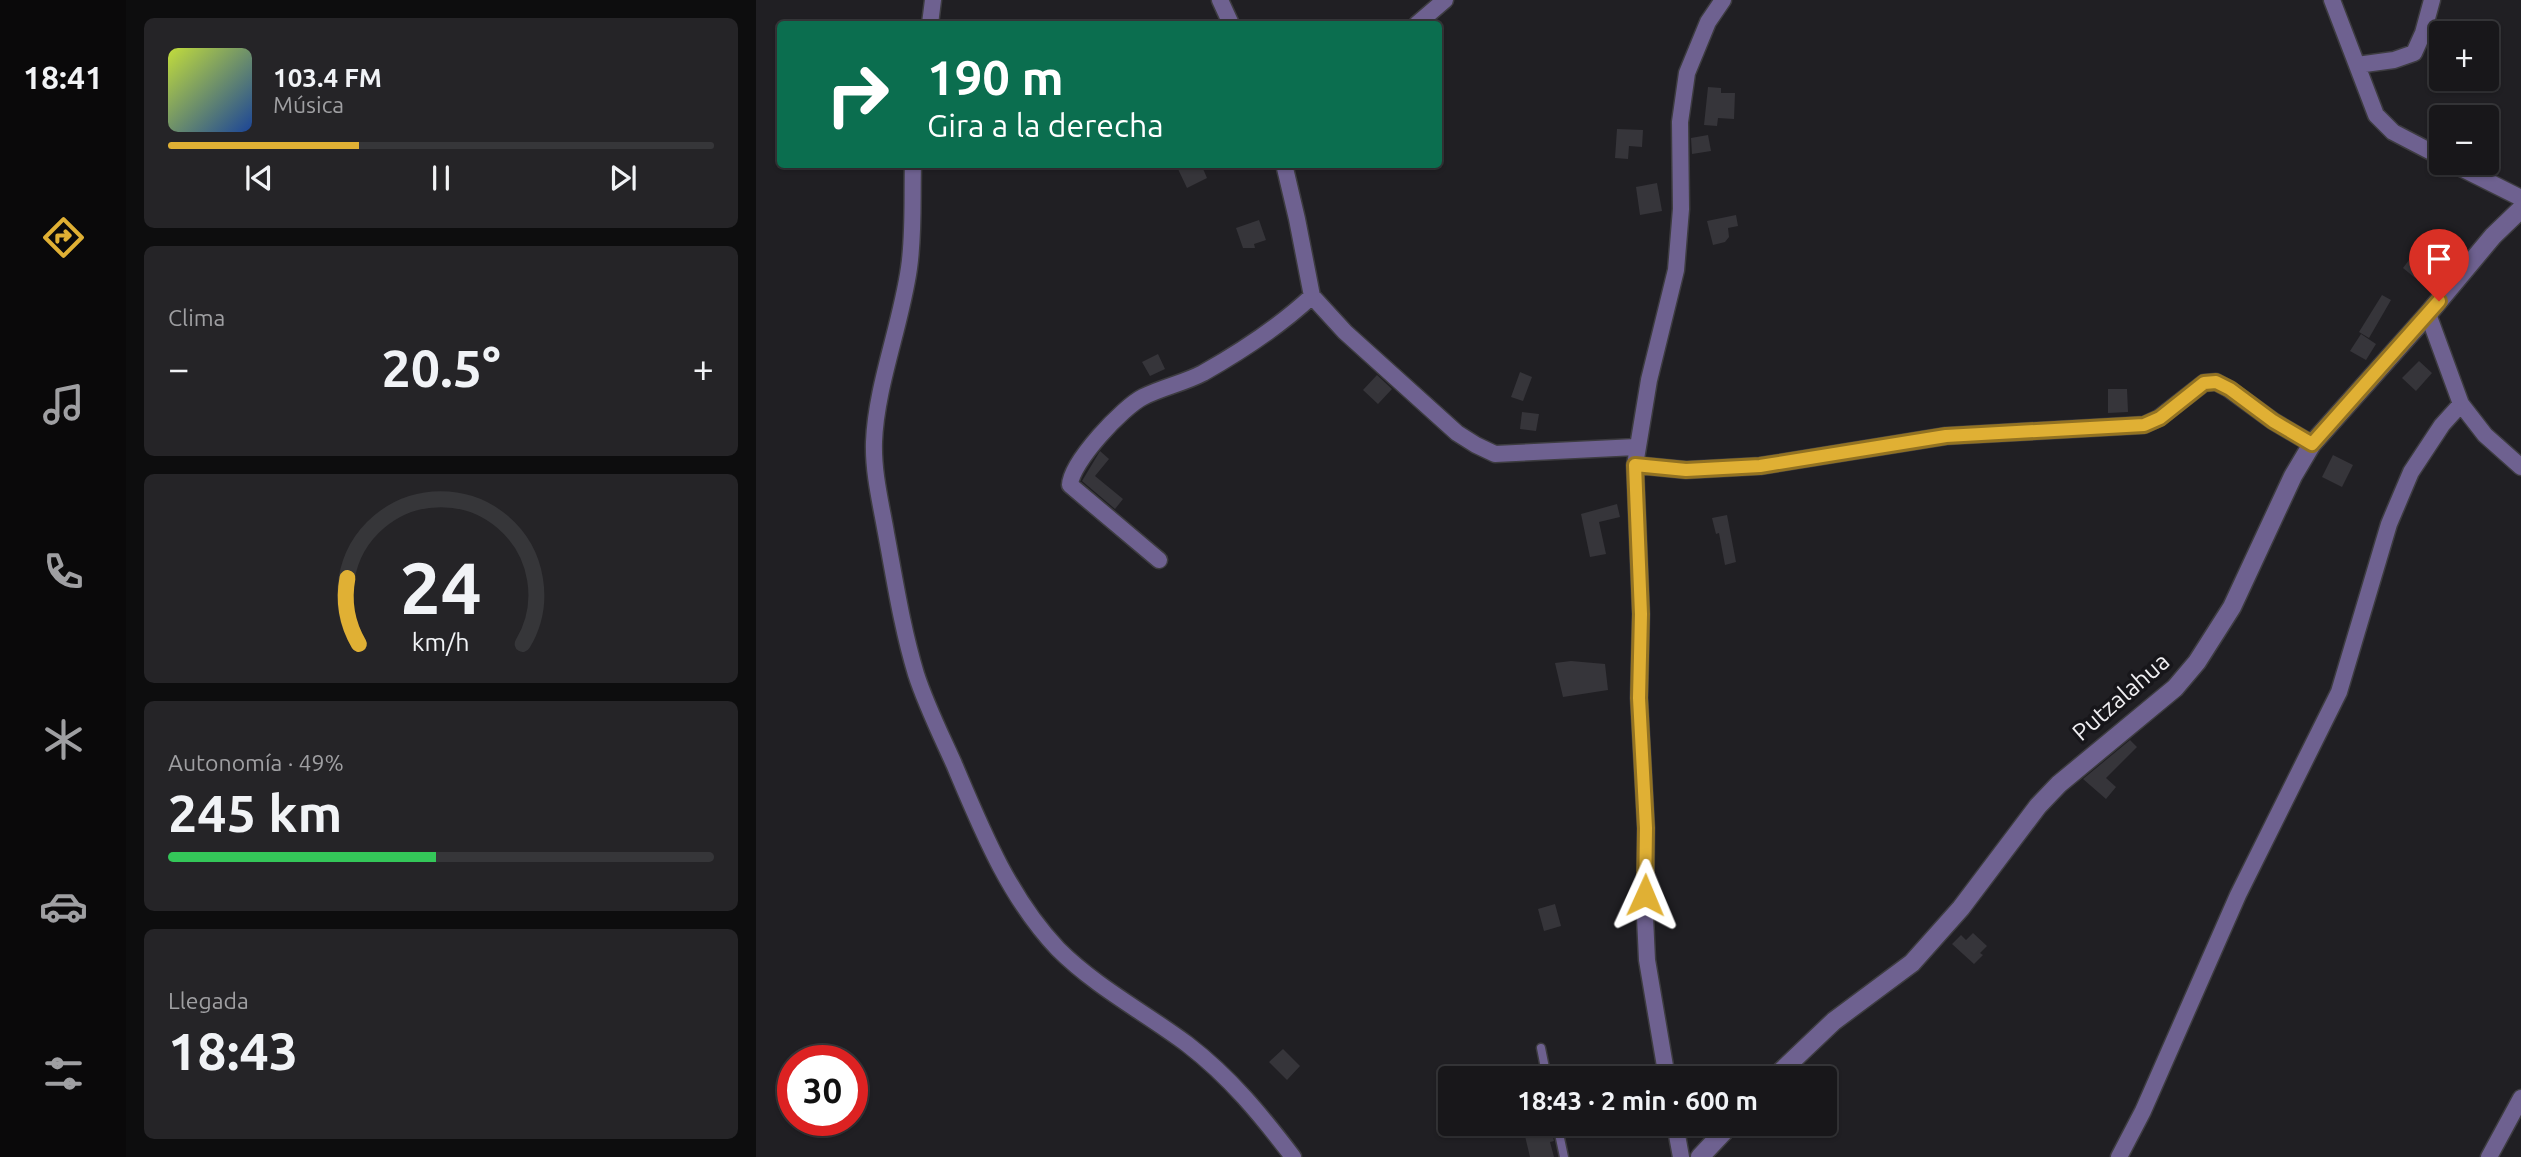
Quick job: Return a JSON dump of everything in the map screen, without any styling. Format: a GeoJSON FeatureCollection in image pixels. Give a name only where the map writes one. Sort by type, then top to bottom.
{"type":"FeatureCollection","features":[{"type":"Feature","properties":{"kind":"street"},"geometry":{"type":"LineString","coordinates":[[930,21],[933,0]]}},
{"type":"Feature","properties":{"kind":"street"},"geometry":{"type":"LineString","coordinates":[[1220,0],[1230,21]]}},
{"type":"Feature","properties":{"kind":"street"},"geometry":{"type":"LineString","coordinates":[[1420,21],[1445,0]]}},
{"type":"Feature","properties":{"kind":"street"},"geometry":{"type":"LineString","coordinates":[[1665,1066],[1647,960],[1646,828],[1639,698],[1641,614],[1635,465],[1649,380],[1676,271],[1681,209],[1680,122],[1687,74],[1708,22],[1723,0]]}},
{"type":"Feature","properties":{"kind":"street"},"geometry":{"type":"LineString","coordinates":[[2332,0],[2376,115],[2393,132],[2429,152]]}},
{"type":"Feature","properties":{"kind":"street"},"geometry":{"type":"LineString","coordinates":[[2357,65],[2394,60],[2414,53],[2432,0]]}},
{"type":"Feature","properties":{"kind":"street"},"geometry":{"type":"LineString","coordinates":[[913,168],[910,266],[894,345],[880,395],[874,443],[877,479],[895,581],[917,676],[976,816],[1005,876],[1037,924],[1080,968],[1109,992],[1188,1045],[1248,1099],[1293,1157]]}},
{"type":"Feature","properties":{"kind":"street"},"geometry":{"type":"LineString","coordinates":[[1285,168],[1312,296],[1345,332],[1457,433],[1495,454],[1636,447]]}},
{"type":"Feature","properties":{"kind":"street"},"geometry":{"type":"LineString","coordinates":[[2475,175],[2521,198]]}},
{"type":"Feature","properties":{"kind":"street","name":"Putzalahua"},"geometry":{"type":"LineString","coordinates":[[1787,1066],[1834,1021],[1912,963],[1961,908],[2038,806],[2059,784],[2175,688],[2197,662],[2231,607],[2293,476],[2312,444],[2428,314],[2493,236],[2521,209]]}},
{"type":"Feature","properties":{"kind":"street"},"geometry":{"type":"LineString","coordinates":[[1158,560],[1070,485],[1074,470],[1098,439],[1140,398],[1204,372],[1289,317],[1312,296]]}},
{"type":"Feature","properties":{"kind":"street"},"geometry":{"type":"LineString","coordinates":[[2428,314],[2461,404],[2485,435],[2521,467]]}},
{"type":"Feature","properties":{"kind":"street"},"geometry":{"type":"LineString","coordinates":[[1635,465],[1686,470],[1760,466],[1946,436],[2144,425],[2160,418],[2204,383],[2216,382],[2312,444]]}},
{"type":"Feature","properties":{"kind":"street"},"geometry":{"type":"LineString","coordinates":[[2119,1157],[2143,1111],[2238,895],[2339,692],[2389,524],[2411,472],[2442,425],[2461,404]]}},
{"type":"Feature","properties":{"kind":"street"},"geometry":{"type":"LineString","coordinates":[[2489,1157],[2521,1098]]}},
{"type":"Feature","properties":{"kind":"street"},"geometry":{"type":"LineString","coordinates":[[1677,1136],[1681,1157]]}},
{"type":"Feature","properties":{"kind":"street"},"geometry":{"type":"LineString","coordinates":[[1700,1157],[1720,1136]]}},
{"type":"Feature","properties":{"kind":"lane"},"geometry":{"type":"LineString","coordinates":[[1541,1048],[1545,1066]]}},
{"type":"Feature","properties":{"kind":"lane"},"geometry":{"type":"LineString","coordinates":[[1560,1136],[1564,1157]]}},
{"type":"Feature","properties":{"kind":"building"},"geometry":{"type":"Polygon","coordinates":[[[1708,87],[1721,88],[1721,93],[1735,93],[1734,119],[1718,118],[1717,126],[1704,125],[1708,87]]]}},
{"type":"Feature","properties":{"kind":"building"},"geometry":{"type":"Polygon","coordinates":[[[1617,129],[1643,130],[1642,147],[1629,146],[1628,159],[1615,158],[1617,129]]]}},
{"type":"Feature","properties":{"kind":"building"},"geometry":{"type":"Polygon","coordinates":[[[1708,135],[1711,151],[1692,154],[1691,138],[1708,135]]]}},
{"type":"Feature","properties":{"kind":"building"},"geometry":{"type":"Polygon","coordinates":[[[1203,168],[1207,178],[1187,188],[1178,169],[1203,168]]]}},
{"type":"Feature","properties":{"kind":"building"},"geometry":{"type":"Polygon","coordinates":[[[1657,183],[1662,211],[1640,215],[1636,187],[1657,183]]]}},
{"type":"Feature","properties":{"kind":"building"},"geometry":{"type":"Polygon","coordinates":[[[1736,215],[1738,226],[1728,228],[1729,237],[1725,242],[1713,245],[1707,221],[1736,215]]]}},
{"type":"Feature","properties":{"kind":"building"},"geometry":{"type":"Polygon","coordinates":[[[1259,220],[1266,240],[1254,244],[1255,248],[1243,248],[1236,228],[1259,220]]]}},
{"type":"Feature","properties":{"kind":"building"},"geometry":{"type":"Polygon","coordinates":[[[2421,244],[2434,254],[2427,263],[2437,271],[2425,286],[2403,268],[2421,244]]]}},
{"type":"Feature","properties":{"kind":"building"},"geometry":{"type":"Polygon","coordinates":[[[2382,295],[2391,300],[2369,338],[2359,332],[2382,295]]]}},
{"type":"Feature","properties":{"kind":"building"},"geometry":{"type":"Polygon","coordinates":[[[2361,334],[2376,344],[2366,360],[2350,351],[2361,334]]]}},
{"type":"Feature","properties":{"kind":"building"},"geometry":{"type":"Polygon","coordinates":[[[1158,354],[1165,369],[1150,376],[1142,362],[1158,354]]]}},
{"type":"Feature","properties":{"kind":"building"},"geometry":{"type":"Polygon","coordinates":[[[2419,361],[2432,373],[2416,391],[2402,378],[2419,361]]]}},
{"type":"Feature","properties":{"kind":"building"},"geometry":{"type":"Polygon","coordinates":[[[1520,372],[1532,377],[1523,401],[1511,397],[1520,372]]]}},
{"type":"Feature","properties":{"kind":"building"},"geometry":{"type":"Polygon","coordinates":[[[1377,375],[1392,389],[1378,404],[1363,390],[1377,375]]]}},
{"type":"Feature","properties":{"kind":"building"},"geometry":{"type":"Polygon","coordinates":[[[2108,389],[2127,389],[2128,412],[2108,413],[2108,389]]]}},
{"type":"Feature","properties":{"kind":"building"},"geometry":{"type":"Polygon","coordinates":[[[1522,412],[1539,414],[1536,431],[1520,429],[1522,412]]]}},
{"type":"Feature","properties":{"kind":"building"},"geometry":{"type":"Polygon","coordinates":[[[1100,451],[1109,459],[1095,476],[1123,499],[1115,509],[1082,481],[1100,451]]]}},
{"type":"Feature","properties":{"kind":"building"},"geometry":{"type":"Polygon","coordinates":[[[2333,455],[2353,465],[2342,487],[2322,477],[2333,455]]]}},
{"type":"Feature","properties":{"kind":"building"},"geometry":{"type":"Polygon","coordinates":[[[1617,504],[1620,517],[1599,522],[1606,554],[1590,557],[1581,514],[1617,504]]]}},
{"type":"Feature","properties":{"kind":"building"},"geometry":{"type":"Polygon","coordinates":[[[1727,515],[1736,562],[1725,565],[1719,533],[1716,534],[1712,518],[1727,515]]]}},
{"type":"Feature","properties":{"kind":"building"},"geometry":{"type":"Polygon","coordinates":[[[1571,661],[1605,664],[1608,690],[1563,697],[1555,663],[1571,661]]]}},
{"type":"Feature","properties":{"kind":"building"},"geometry":{"type":"Polygon","coordinates":[[[2130,740],[2137,747],[2106,778],[2116,787],[2106,799],[2083,779],[2130,740]]]}},
{"type":"Feature","properties":{"kind":"building"},"geometry":{"type":"Polygon","coordinates":[[[1555,904],[1561,926],[1544,931],[1538,909],[1555,904]]]}},
{"type":"Feature","properties":{"kind":"building"},"geometry":{"type":"Polygon","coordinates":[[[1973,933],[1987,946],[1974,964],[1952,944],[1961,935],[1966,940],[1973,933]]]}},
{"type":"Feature","properties":{"kind":"building"},"geometry":{"type":"Polygon","coordinates":[[[1283,1049],[1300,1066],[1287,1080],[1269,1062],[1283,1049]]]}},
{"type":"Feature","properties":{"kind":"building"},"geometry":{"type":"Polygon","coordinates":[[[1525,1136],[1553,1136],[1554,1141],[1550,1142],[1554,1157],[1530,1157],[1525,1136]]]}},
{"type":"Feature","properties":{"kind":"route"},"geometry":{"type":"LineString","coordinates":[[1645,895],[1646,828],[1639,698],[1641,614],[1635,465],[1686,470],[1760,466],[1946,436],[2144,425],[2160,418],[2204,383],[2216,382],[2312,444],[2439,301]]}}]}
